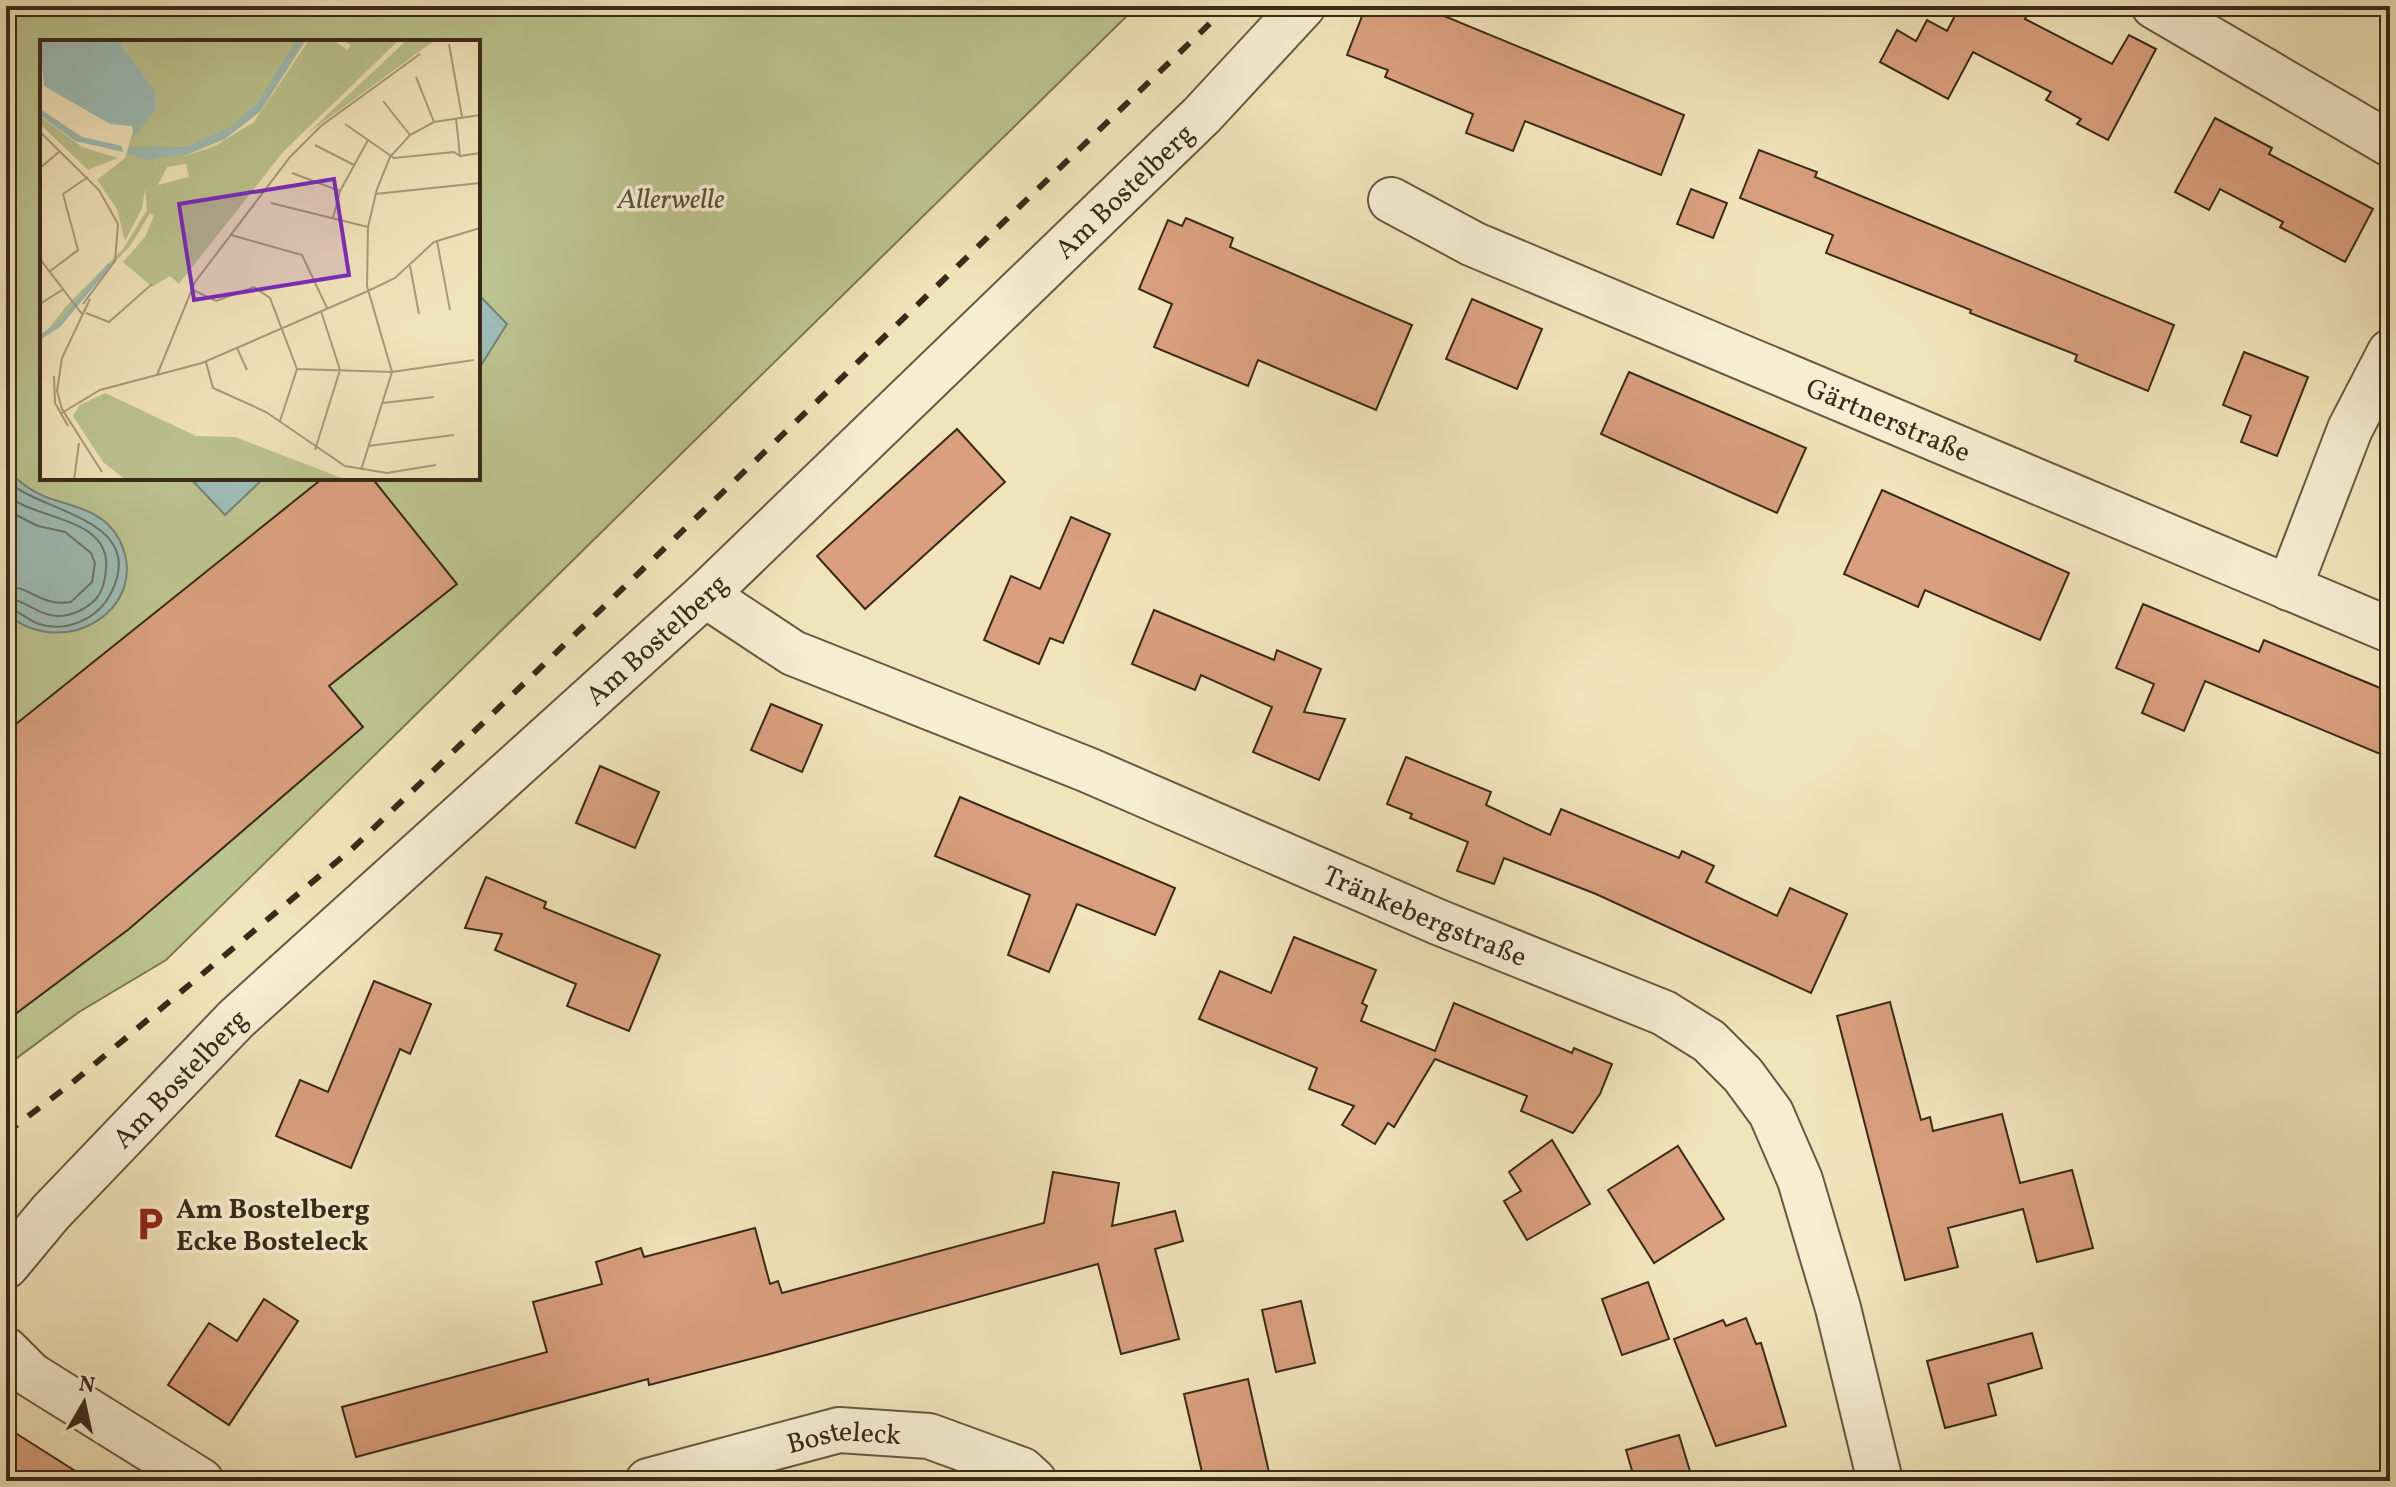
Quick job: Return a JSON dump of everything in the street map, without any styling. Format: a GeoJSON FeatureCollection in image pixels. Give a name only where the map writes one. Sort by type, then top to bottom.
{"type":"FeatureCollection","features":[{"type":"Feature","properties":{"kind":"street","name":"Am Bostelberg"},"geometry":{"type":"LineString","coordinates":[[6,1266],[51,1212],[236,1019],[705,595],[1202,115],[1303,6]]}},
{"type":"Feature","properties":{"kind":"street"},"geometry":{"type":"LineString","coordinates":[[2154,6],[2390,144]]}},
{"type":"Feature","properties":{"kind":"street","name":"Gärtnerstraße"},"geometry":{"type":"LineString","coordinates":[[1391,200],[1473,244],[2390,630]]}},
{"type":"Feature","properties":{"kind":"street"},"geometry":{"type":"LineString","coordinates":[[2289,588],[2350,429],[2390,352]]}},
{"type":"Feature","properties":{"kind":"street","name":"Tränkebergstraße"},"geometry":{"type":"LineString","coordinates":[[705,595],[793,653],[1088,770],[1438,922],[1664,1013],[1709,1041],[1743,1075],[1771,1113],[1800,1180],[1838,1308],[1880,1481]]}},
{"type":"Feature","properties":{"kind":"street"},"geometry":{"type":"LineString","coordinates":[[6,1350],[31,1375],[201,1481]]}},
{"type":"Feature","properties":{"kind":"street","name":"Bosteleck"},"geometry":{"type":"LineString","coordinates":[[648,1481],[839,1430],[929,1436],[1022,1470],[1034,1481]]}},
{"type":"Feature","properties":{"kind":"green space","name":"Allerwelle"},"geometry":{"type":"Polygon","coordinates":[[[6,6],[1137,6],[166,960],[79,1012],[6,1066],[6,6]]]}},
{"type":"Feature","properties":{"kind":"water"},"geometry":{"type":"Polygon","coordinates":[[[480,296],[507,324],[480,367],[480,296]]]}},
{"type":"Feature","properties":{"kind":"water"},"geometry":{"type":"Polygon","coordinates":[[[6,469],[35,492],[96,516],[113,529],[119,539],[127,564],[124,586],[114,606],[97,621],[76,630],[53,633],[29,627],[6,613],[6,469]]]}},
{"type":"Feature","properties":{"kind":"water"},"geometry":{"type":"Polygon","coordinates":[[[192,480],[262,480],[225,515],[192,480]]]}},
{"type":"Feature","properties":{"kind":"building"},"geometry":{"type":"Polygon","coordinates":[[[1366,6],[1420,6],[1684,115],[1661,175],[1525,121],[1513,151],[1466,133],[1473,114],[1385,77],[1388,70],[1347,55],[1366,6]]]}},
{"type":"Feature","properties":{"kind":"building"},"geometry":{"type":"Polygon","coordinates":[[[1960,6],[2032,6],[2025,19],[2112,64],[2129,35],[2156,49],[2108,140],[2077,124],[2081,119],[2046,100],[2051,92],[1973,52],[1948,99],[1880,62],[1897,30],[1916,41],[1927,20],[1947,31],[1960,6]]]}},
{"type":"Feature","properties":{"kind":"building"},"geometry":{"type":"Polygon","coordinates":[[[2215,118],[2272,148],[2269,154],[2373,209],[2345,262],[2280,227],[2283,222],[2220,189],[2209,210],[2175,192],[2215,118]]]}},
{"type":"Feature","properties":{"kind":"building"},"geometry":{"type":"Polygon","coordinates":[[[1759,150],[1817,172],[1815,177],[2174,325],[2148,391],[2075,361],[2077,355],[1826,253],[1833,235],[1740,198],[1759,150]]]}},
{"type":"Feature","properties":{"kind":"building"},"geometry":{"type":"Polygon","coordinates":[[[1691,189],[1727,203],[1713,238],[1677,224],[1691,189]]]}},
{"type":"Feature","properties":{"kind":"building"},"geometry":{"type":"Polygon","coordinates":[[[1186,218],[1233,238],[1230,247],[1412,325],[1376,410],[1258,360],[1248,386],[1154,347],[1172,304],[1139,289],[1168,220],[1182,226],[1186,218]]]}},
{"type":"Feature","properties":{"kind":"building"},"geometry":{"type":"Polygon","coordinates":[[[1472,299],[1542,329],[1517,389],[1446,359],[1472,299]]]}},
{"type":"Feature","properties":{"kind":"building"},"geometry":{"type":"Polygon","coordinates":[[[2244,352],[2308,377],[2277,456],[2241,442],[2251,416],[2223,405],[2244,352]]]}},
{"type":"Feature","properties":{"kind":"building"},"geometry":{"type":"Polygon","coordinates":[[[1629,372],[1806,448],[1777,513],[1601,434],[1629,372]]]}},
{"type":"Feature","properties":{"kind":"building"},"geometry":{"type":"Polygon","coordinates":[[[957,429],[1005,482],[865,609],[817,556],[957,429]]]}},
{"type":"Feature","properties":{"kind":"building"},"geometry":{"type":"Polygon","coordinates":[[[321,480],[374,480],[457,584],[329,686],[363,727],[129,929],[6,1021],[6,732],[321,480]]]}},
{"type":"Feature","properties":{"kind":"building"},"geometry":{"type":"Polygon","coordinates":[[[1882,490],[2069,573],[2040,640],[1925,590],[1918,607],[1844,574],[1882,490]]]}},
{"type":"Feature","properties":{"kind":"building"},"geometry":{"type":"Polygon","coordinates":[[[1071,517],[1110,534],[1063,643],[1050,638],[1039,664],[984,640],[1011,576],[1040,589],[1071,517]]]}},
{"type":"Feature","properties":{"kind":"building"},"geometry":{"type":"Polygon","coordinates":[[[2143,604],[2259,652],[2264,640],[2390,692],[2390,758],[2205,681],[2184,731],[2142,713],[2154,684],[2116,668],[2143,604]]]}},
{"type":"Feature","properties":{"kind":"building"},"geometry":{"type":"Polygon","coordinates":[[[1154,610],[1274,660],[1277,650],[1321,669],[1304,712],[1345,719],[1319,780],[1253,752],[1272,707],[1201,675],[1195,690],[1132,664],[1154,610]]]}},
{"type":"Feature","properties":{"kind":"building"},"geometry":{"type":"Polygon","coordinates":[[[771,704],[822,725],[802,772],[751,750],[771,704]]]}},
{"type":"Feature","properties":{"kind":"building"},"geometry":{"type":"Polygon","coordinates":[[[1406,757],[1491,792],[1486,805],[1550,835],[1561,809],[1679,858],[1682,851],[1714,866],[1706,882],[1777,916],[1790,888],[1847,914],[1811,993],[1596,894],[1504,858],[1494,884],[1457,871],[1468,842],[1410,818],[1412,814],[1387,804],[1406,757]]]}},
{"type":"Feature","properties":{"kind":"building"},"geometry":{"type":"Polygon","coordinates":[[[600,766],[659,792],[635,848],[576,823],[600,766]]]}},
{"type":"Feature","properties":{"kind":"building"},"geometry":{"type":"Polygon","coordinates":[[[960,797],[1175,888],[1155,935],[1077,904],[1049,972],[1008,955],[1030,895],[935,856],[960,797]]]}},
{"type":"Feature","properties":{"kind":"building"},"geometry":{"type":"Polygon","coordinates":[[[486,877],[546,902],[544,908],[660,955],[629,1031],[567,1006],[576,984],[495,950],[502,934],[465,928],[486,877]]]}},
{"type":"Feature","properties":{"kind":"building"},"geometry":{"type":"Polygon","coordinates":[[[1294,937],[1376,970],[1362,1003],[1367,1006],[1361,1021],[1435,1051],[1454,1003],[1572,1053],[1574,1048],[1612,1064],[1600,1094],[1573,1133],[1521,1111],[1527,1096],[1435,1059],[1394,1127],[1388,1123],[1375,1144],[1342,1125],[1354,1106],[1309,1089],[1317,1068],[1199,1019],[1220,971],[1271,993],[1294,937]]]}},
{"type":"Feature","properties":{"kind":"building"},"geometry":{"type":"Polygon","coordinates":[[[374,981],[431,1004],[410,1054],[400,1049],[351,1168],[276,1136],[300,1080],[328,1092],[374,981]]]}},
{"type":"Feature","properties":{"kind":"building"},"geometry":{"type":"Polygon","coordinates":[[[1890,1002],[1921,1120],[1930,1117],[1933,1131],[2002,1114],[2020,1183],[2072,1170],[2093,1248],[2037,1262],[2023,1209],[1948,1228],[1958,1267],[1905,1280],[1837,1016],[1890,1002]]]}},
{"type":"Feature","properties":{"kind":"building"},"geometry":{"type":"Polygon","coordinates":[[[1552,1140],[1590,1204],[1527,1240],[1504,1201],[1521,1191],[1509,1172],[1552,1140]]]}},
{"type":"Feature","properties":{"kind":"building"},"geometry":{"type":"Polygon","coordinates":[[[1678,1146],[1724,1219],[1654,1263],[1608,1190],[1678,1146]]]}},
{"type":"Feature","properties":{"kind":"building"},"geometry":{"type":"Polygon","coordinates":[[[1053,1172],[1119,1183],[1112,1226],[1175,1211],[1183,1241],[1155,1249],[1179,1339],[1121,1354],[1098,1264],[766,1355],[649,1385],[648,1379],[356,1457],[342,1407],[547,1352],[533,1302],[602,1284],[596,1262],[641,1248],[644,1257],[755,1228],[770,1284],[778,1281],[782,1293],[1044,1223],[1053,1172]]]}},
{"type":"Feature","properties":{"kind":"building"},"geometry":{"type":"Polygon","coordinates":[[[1648,1282],[1669,1339],[1622,1355],[1602,1299],[1648,1282]]]}},
{"type":"Feature","properties":{"kind":"building"},"geometry":{"type":"Polygon","coordinates":[[[264,1299],[298,1321],[229,1425],[168,1385],[209,1323],[237,1341],[264,1299]]]}},
{"type":"Feature","properties":{"kind":"building"},"geometry":{"type":"Polygon","coordinates":[[[1301,1301],[1315,1363],[1276,1372],[1262,1310],[1301,1301]]]}},
{"type":"Feature","properties":{"kind":"building"},"geometry":{"type":"Polygon","coordinates":[[[1746,1318],[1756,1344],[1761,1343],[1786,1426],[1716,1446],[1674,1339],[1723,1320],[1726,1326],[1746,1318]]]}},
{"type":"Feature","properties":{"kind":"building"},"geometry":{"type":"Polygon","coordinates":[[[2032,1333],[2042,1368],[1988,1384],[1996,1415],[1945,1428],[1927,1361],[2032,1333]]]}},
{"type":"Feature","properties":{"kind":"building"},"geometry":{"type":"Polygon","coordinates":[[[1248,1379],[1271,1481],[1204,1481],[1184,1394],[1248,1379]]]}},
{"type":"Feature","properties":{"kind":"building"},"geometry":{"type":"Polygon","coordinates":[[[6,1427],[91,1481],[6,1481],[6,1427]]]}},
{"type":"Feature","properties":{"kind":"building"},"geometry":{"type":"Polygon","coordinates":[[[1679,1435],[1693,1481],[1635,1481],[1626,1450],[1679,1435]]]}},
{"type":"Feature","properties":{"kind":"railway"},"geometry":{"type":"LineString","coordinates":[[6,1133],[72,1083],[353,848],[1228,6]]}},
{"type":"Feature","properties":{"kind":"place","name":"Am Bostelberg Ecke Bosteleck"},"geometry":{"type":"Point","coordinates":[150,1224]}}]}
